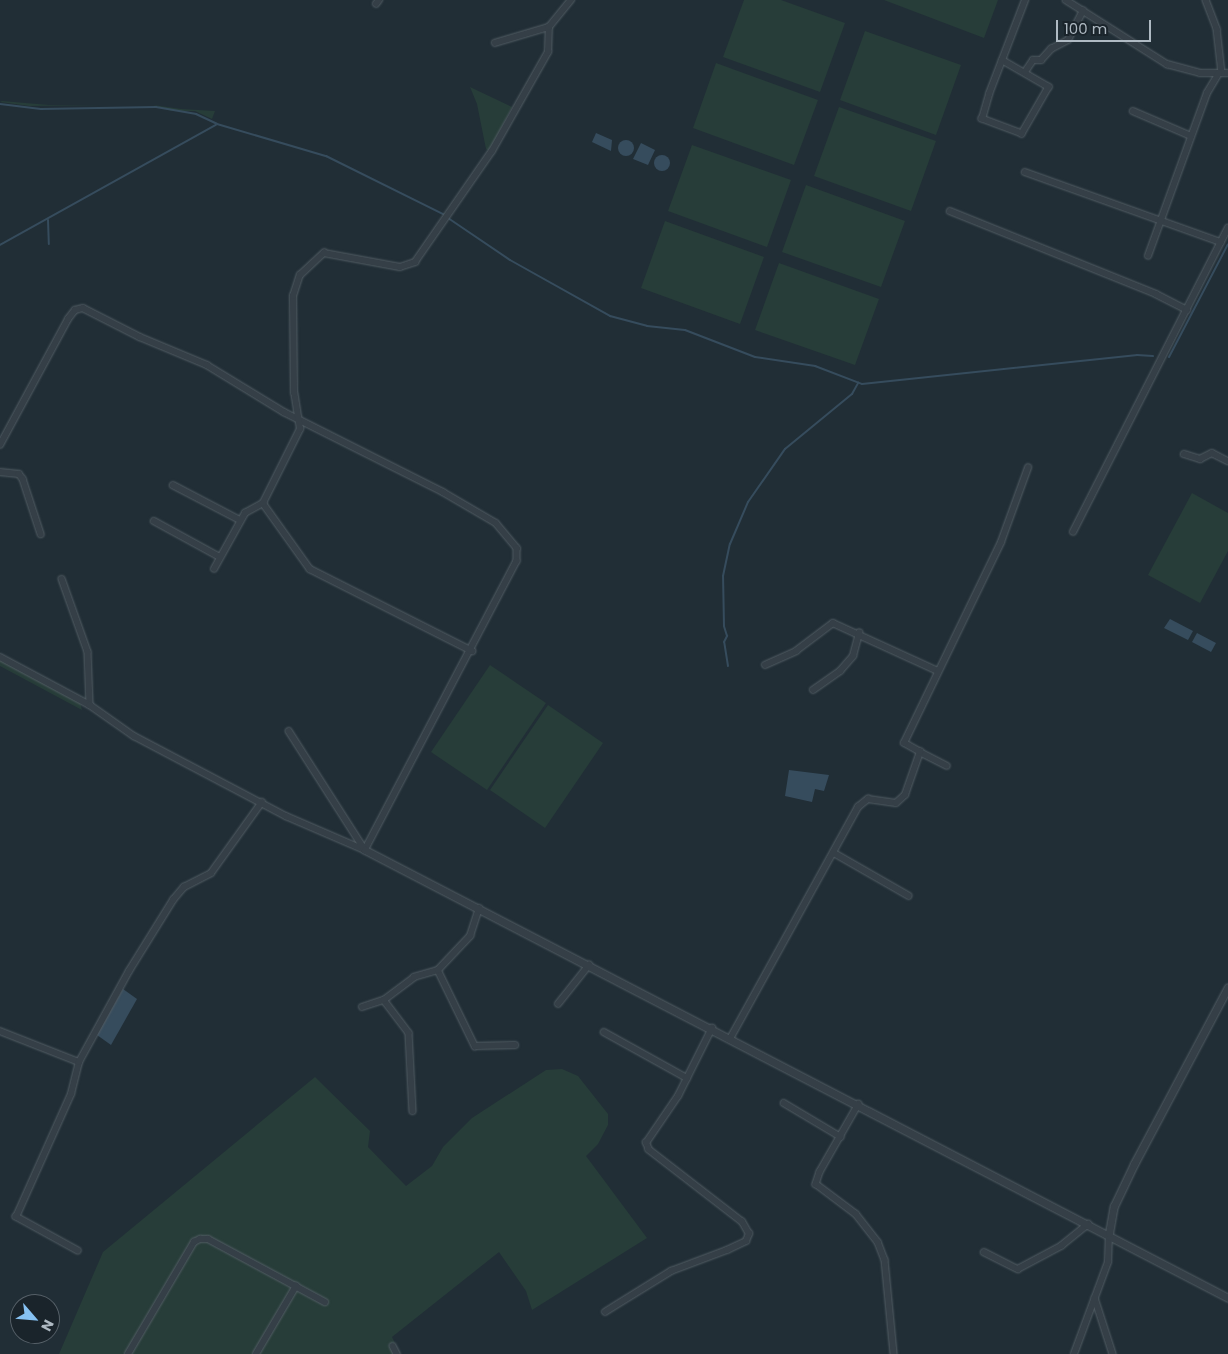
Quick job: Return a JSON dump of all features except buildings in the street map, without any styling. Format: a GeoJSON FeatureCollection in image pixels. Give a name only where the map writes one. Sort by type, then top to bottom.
{"type":"FeatureCollection","features":[{"type":"Feature","properties":{"kind":"street"},"geometry":{"type":"LineString","coordinates":[[495,43],[549,26],[571,0]]}},
{"type":"Feature","properties":{"kind":"street"},"geometry":{"type":"LineString","coordinates":[[1002,60],[1049,87],[1022,134],[982,119],[1002,60],[1024,0]]}},
{"type":"Feature","properties":{"kind":"street"},"geometry":{"type":"LineString","coordinates":[[1066,0],[1167,64],[1200,73],[1223,73]]}},
{"type":"Feature","properties":{"kind":"street"},"geometry":{"type":"LineString","coordinates":[[1148,256],[1206,93],[1223,73],[1217,28],[1206,0]]}},
{"type":"Feature","properties":{"kind":"street"},"geometry":{"type":"LineString","coordinates":[[1025,72],[1033,60],[1041,60],[1051,49],[1068,40],[1084,12]]}},
{"type":"Feature","properties":{"kind":"street"},"geometry":{"type":"LineString","coordinates":[[214,570],[245,513],[262,503],[300,429],[300,419],[294,393],[293,296],[300,275],[324,253],[409,267],[448,218],[492,151],[548,52],[549,26]]}},
{"type":"Feature","properties":{"kind":"street"},"geometry":{"type":"LineString","coordinates":[[1133,112],[1191,136]]}},
{"type":"Feature","properties":{"kind":"street"},"geometry":{"type":"LineString","coordinates":[[1025,172],[1221,242]]}},
{"type":"Feature","properties":{"kind":"street"},"geometry":{"type":"LineString","coordinates":[[950,211],[1156,294],[1187,310]]}},
{"type":"Feature","properties":{"kind":"street"},"geometry":{"type":"LineString","coordinates":[[1074,532],[1228,228]]}},
{"type":"Feature","properties":{"kind":"street"},"geometry":{"type":"LineString","coordinates":[[0,446],[68,319],[83,308],[140,337],[207,365],[300,419],[484,515],[496,524],[516,548],[517,561],[472,651],[366,850]]}},
{"type":"Feature","properties":{"kind":"street"},"geometry":{"type":"LineString","coordinates":[[1184,454],[1200,459],[1212,453],[1228,460]]}},
{"type":"Feature","properties":{"kind":"street"},"geometry":{"type":"LineString","coordinates":[[947,766],[904,743],[1001,542],[1028,468]]}},
{"type":"Feature","properties":{"kind":"street"},"geometry":{"type":"LineString","coordinates":[[0,472],[18,474],[23,478],[41,534]]}},
{"type":"Feature","properties":{"kind":"street"},"geometry":{"type":"LineString","coordinates":[[173,485],[240,520]]}},
{"type":"Feature","properties":{"kind":"street"},"geometry":{"type":"LineString","coordinates":[[262,503],[310,569],[472,651]]}},
{"type":"Feature","properties":{"kind":"street"},"geometry":{"type":"LineString","coordinates":[[154,521],[220,557]]}},
{"type":"Feature","properties":{"kind":"street"},"geometry":{"type":"LineString","coordinates":[[62,579],[88,652],[90,705]]}},
{"type":"Feature","properties":{"kind":"street"},"geometry":{"type":"LineString","coordinates":[[765,665],[796,651],[830,624],[836,623],[938,671]]}},
{"type":"Feature","properties":{"kind":"street"},"geometry":{"type":"LineString","coordinates":[[813,690],[840,671],[853,656],[859,633]]}},
{"type":"Feature","properties":{"kind":"street"},"geometry":{"type":"LineString","coordinates":[[0,657],[90,705],[134,736],[262,802],[366,850],[731,1037],[1228,1298]]}},
{"type":"Feature","properties":{"kind":"street"},"geometry":{"type":"LineString","coordinates":[[289,731],[366,850]]}},
{"type":"Feature","properties":{"kind":"street"},"geometry":{"type":"LineString","coordinates":[[731,1037],[862,802],[874,799],[891,803],[900,800],[920,752]]}},
{"type":"Feature","properties":{"kind":"street"},"geometry":{"type":"LineString","coordinates":[[78,1251],[16,1217],[71,1094],[79,1062],[122,983],[173,900],[184,887],[211,873],[262,802]]}},
{"type":"Feature","properties":{"kind":"street"},"geometry":{"type":"LineString","coordinates":[[834,853],[909,896]]}},
{"type":"Feature","properties":{"kind":"street"},"geometry":{"type":"LineString","coordinates":[[362,1007],[384,1000],[414,977],[438,970],[470,936],[479,908]]}},
{"type":"Feature","properties":{"kind":"street"},"geometry":{"type":"LineString","coordinates":[[558,1004],[589,965]]}},
{"type":"Feature","properties":{"kind":"street"},"geometry":{"type":"LineString","coordinates":[[438,970],[474,1046],[515,1045]]}},
{"type":"Feature","properties":{"kind":"street"},"geometry":{"type":"LineString","coordinates":[[1074,1354],[1108,1262],[1109,1234],[1114,1206],[1134,1164],[1228,987]]}},
{"type":"Feature","properties":{"kind":"street"},"geometry":{"type":"LineString","coordinates":[[384,1000],[409,1033],[413,1111]]}},
{"type":"Feature","properties":{"kind":"street"},"geometry":{"type":"LineString","coordinates":[[605,1312],[671,1271],[726,1250],[746,1240],[750,1234],[742,1222],[649,1150],[646,1143],[687,1078],[712,1028]]}},
{"type":"Feature","properties":{"kind":"street"},"geometry":{"type":"LineString","coordinates":[[0,1031],[79,1062]]}},
{"type":"Feature","properties":{"kind":"street"},"geometry":{"type":"LineString","coordinates":[[604,1032],[687,1078]]}},
{"type":"Feature","properties":{"kind":"street"},"geometry":{"type":"LineString","coordinates":[[784,1103],[841,1137]]}},
{"type":"Feature","properties":{"kind":"street"},"geometry":{"type":"LineString","coordinates":[[859,1104],[816,1184],[856,1214],[878,1242],[885,1260],[894,1354]]}},
{"type":"Feature","properties":{"kind":"street"},"geometry":{"type":"LineString","coordinates":[[984,1252],[1018,1269],[1061,1246],[1088,1224]]}},
{"type":"Feature","properties":{"kind":"street"},"geometry":{"type":"LineString","coordinates":[[128,1354],[194,1242],[200,1239],[208,1239],[325,1302]]}},
{"type":"Feature","properties":{"kind":"street"},"geometry":{"type":"LineString","coordinates":[[256,1354],[296,1286]]}},
{"type":"Feature","properties":{"kind":"street"},"geometry":{"type":"LineString","coordinates":[[1095,1298],[1113,1354]]}},
{"type":"Feature","properties":{"kind":"street"},"geometry":{"type":"LineString","coordinates":[[393,1346],[397,1354]]}},
{"type":"Feature","properties":{"kind":"green space"},"geometry":{"type":"Polygon","coordinates":[[[744,0],[781,0],[845,23],[820,92],[723,57],[744,0]]]}},
{"type":"Feature","properties":{"kind":"green space"},"geometry":{"type":"Polygon","coordinates":[[[884,0],[998,0],[984,38],[884,0]]]}},
{"type":"Feature","properties":{"kind":"green space"},"geometry":{"type":"Polygon","coordinates":[[[865,31],[961,65],[936,135],[840,100],[865,31]]]}},
{"type":"Feature","properties":{"kind":"green space"},"geometry":{"type":"Polygon","coordinates":[[[716,63],[818,100],[794,165],[693,128],[716,63]]]}},
{"type":"Feature","properties":{"kind":"green space"},"geometry":{"type":"Polygon","coordinates":[[[470,87],[512,107],[489,151],[486,149],[477,104],[470,87]]]}},
{"type":"Feature","properties":{"kind":"green space"},"geometry":{"type":"Polygon","coordinates":[[[0,102],[49,105],[102,105],[29,106],[0,102]]]}},
{"type":"Feature","properties":{"kind":"green space"},"geometry":{"type":"Polygon","coordinates":[[[153,105],[215,111],[212,119],[195,111],[172,111],[153,105]]]}},
{"type":"Feature","properties":{"kind":"green space"},"geometry":{"type":"Polygon","coordinates":[[[839,107],[936,141],[911,211],[814,176],[839,107]]]}},
{"type":"Feature","properties":{"kind":"green space"},"geometry":{"type":"Polygon","coordinates":[[[692,145],[791,180],[767,247],[668,211],[692,145]]]}},
{"type":"Feature","properties":{"kind":"green space"},"geometry":{"type":"Polygon","coordinates":[[[806,185],[905,221],[881,287],[782,252],[806,185]]]}},
{"type":"Feature","properties":{"kind":"green space"},"geometry":{"type":"Polygon","coordinates":[[[665,221],[764,257],[740,324],[641,288],[665,221]]]}},
{"type":"Feature","properties":{"kind":"green space"},"geometry":{"type":"Polygon","coordinates":[[[779,263],[879,299],[855,365],[755,330],[779,263]]]}},
{"type":"Feature","properties":{"kind":"green space"},"geometry":{"type":"Polygon","coordinates":[[[1192,493],[1228,513],[1228,551],[1200,603],[1148,575],[1192,493]]]}},
{"type":"Feature","properties":{"kind":"green space"},"geometry":{"type":"Polygon","coordinates":[[[0,660],[80,702],[82,710],[0,666],[0,660]]]}},
{"type":"Feature","properties":{"kind":"green space"},"geometry":{"type":"Polygon","coordinates":[[[490,665],[546,703],[487,790],[431,752],[490,665]]]}},
{"type":"Feature","properties":{"kind":"green space"},"geometry":{"type":"Polygon","coordinates":[[[548,705],[603,743],[545,828],[490,790],[548,705]]]}},
{"type":"Feature","properties":{"kind":"green space"},"geometry":{"type":"Polygon","coordinates":[[[562,1069],[578,1076],[608,1114],[608,1125],[598,1144],[586,1156],[647,1238],[532,1310],[526,1291],[499,1252],[392,1337],[400,1354],[59,1354],[103,1252],[315,1077],[370,1131],[368,1147],[406,1186],[432,1166],[443,1147],[472,1118],[546,1070],[562,1069]]]}},
{"type":"Feature","properties":{"kind":"water"},"geometry":{"type":"Polygon","coordinates":[[[596,133],[612,140],[611,151],[592,142],[596,133]]]}},
{"type":"Feature","properties":{"kind":"water"},"geometry":{"type":"Polygon","coordinates":[[[626,140],[634,148],[626,156],[618,148],[626,140]]]}},
{"type":"Feature","properties":{"kind":"water"},"geometry":{"type":"Polygon","coordinates":[[[641,143],[655,150],[648,165],[633,159],[641,143]]]}},
{"type":"Feature","properties":{"kind":"water"},"geometry":{"type":"Polygon","coordinates":[[[659,155],[665,155],[670,160],[668,169],[659,171],[654,166],[654,160],[659,155]]]}},
{"type":"Feature","properties":{"kind":"water"},"geometry":{"type":"Polygon","coordinates":[[[1170,619],[1193,631],[1188,640],[1164,628],[1170,619]]]}},
{"type":"Feature","properties":{"kind":"water"},"geometry":{"type":"Polygon","coordinates":[[[1197,633],[1216,643],[1211,652],[1192,642],[1197,633]]]}},
{"type":"Feature","properties":{"kind":"water"},"geometry":{"type":"Polygon","coordinates":[[[789,770],[829,775],[824,791],[815,789],[812,802],[785,796],[789,770]]]}},
{"type":"Feature","properties":{"kind":"water"},"geometry":{"type":"Polygon","coordinates":[[[123,989],[137,999],[111,1045],[97,1035],[123,989]]]}},
{"type":"Feature","properties":{"kind":"waterway"},"geometry":{"type":"LineString","coordinates":[[0,104],[41,109],[156,107],[196,114],[217,124],[326,156],[445,215]]}},
{"type":"Feature","properties":{"kind":"waterway"},"geometry":{"type":"LineString","coordinates":[[0,245],[216,125]]}},
{"type":"Feature","properties":{"kind":"waterway"},"geometry":{"type":"LineString","coordinates":[[448,218],[510,260],[610,316],[647,326],[685,330],[755,357],[815,366],[862,384],[1137,355],[1153,356]]}},
{"type":"Feature","properties":{"kind":"waterway"},"geometry":{"type":"LineString","coordinates":[[48,220],[49,244]]}},
{"type":"Feature","properties":{"kind":"waterway"},"geometry":{"type":"LineString","coordinates":[[1169,357],[1228,244]]}},
{"type":"Feature","properties":{"kind":"waterway"},"geometry":{"type":"LineString","coordinates":[[728,666],[724,642],[727,636],[724,626],[723,576],[730,544],[748,502],[785,449],[852,394],[858,383]]}}]}
